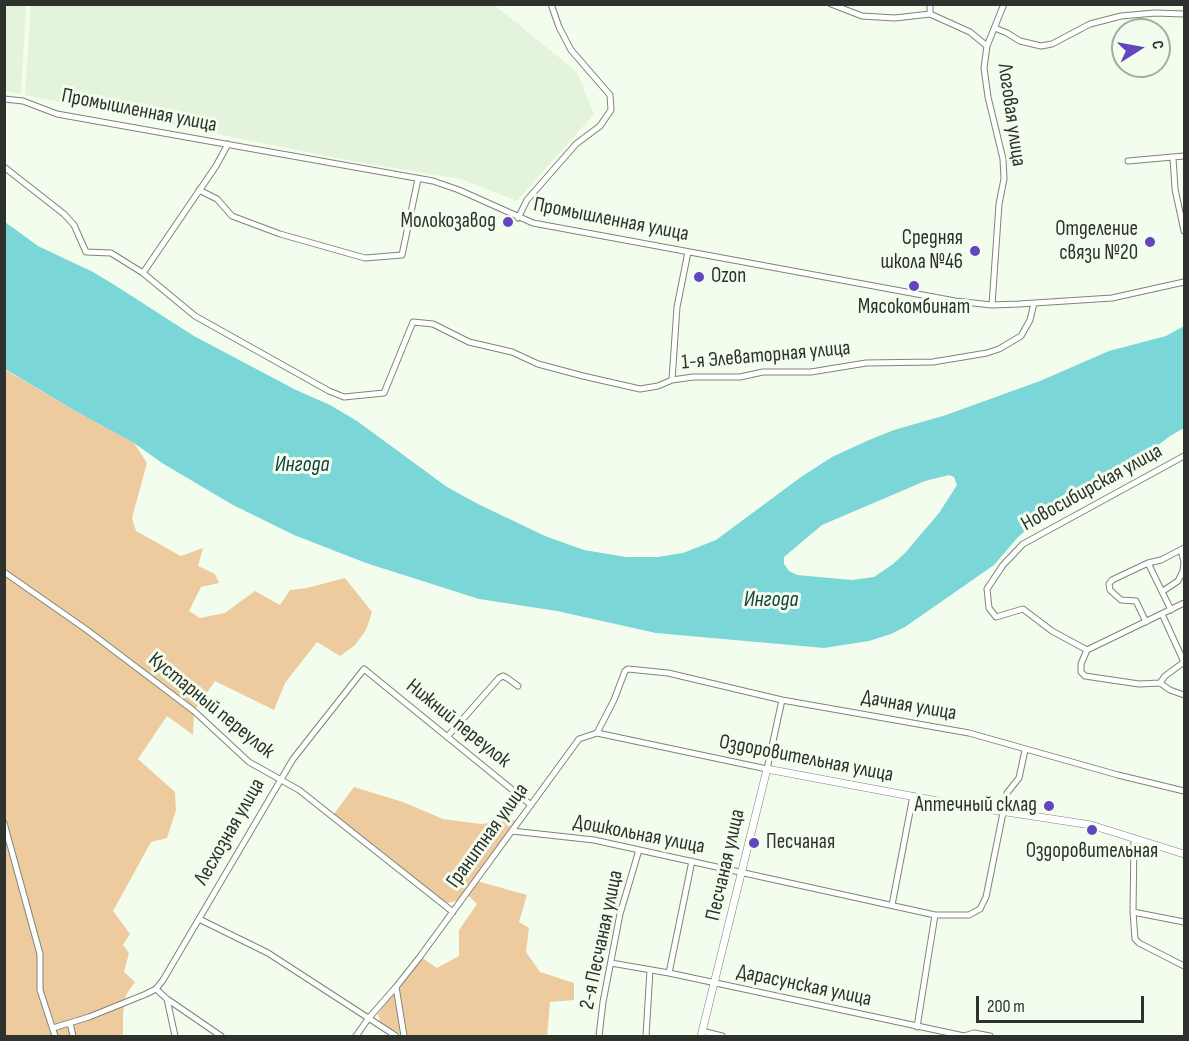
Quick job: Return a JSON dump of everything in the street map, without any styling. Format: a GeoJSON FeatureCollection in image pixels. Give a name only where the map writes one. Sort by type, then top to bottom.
{"type":"FeatureCollection","features":[{"type":"Feature","properties":{"kind":"street"},"geometry":{"type":"LineString","coordinates":[[518,218],[527,200],[576,144],[600,126],[611,110],[610,95],[571,50],[561,32],[551,4]]}},
{"type":"Feature","properties":{"kind":"street"},"geometry":{"type":"LineString","coordinates":[[831,4],[862,16],[895,18],[930,14],[970,32],[987,46]]}},
{"type":"Feature","properties":{"kind":"street"},"geometry":{"type":"LineString","coordinates":[[930,4],[930,14]]}},
{"type":"Feature","properties":{"kind":"street","name":"Логовая улица"},"geometry":{"type":"LineString","coordinates":[[993,305],[999,204],[1004,179],[1003,159],[984,68],[987,46],[1004,4]]}},
{"type":"Feature","properties":{"kind":"street"},"geometry":{"type":"LineString","coordinates":[[995,28],[1020,41],[1041,46],[1052,44],[1090,24],[1121,16],[1155,13],[1185,14]]}},
{"type":"Feature","properties":{"kind":"street","name":"Промышленная улица"},"geometry":{"type":"LineString","coordinates":[[4,99],[23,102],[57,114],[418,179],[459,190],[533,223],[922,295],[993,305],[1034,303],[1112,298],[1185,282]]}},
{"type":"Feature","properties":{"kind":"street"},"geometry":{"type":"LineString","coordinates":[[4,167],[64,214],[74,225],[86,252],[111,254],[143,273],[228,144]]}},
{"type":"Feature","properties":{"kind":"street"},"geometry":{"type":"LineString","coordinates":[[1128,161],[1185,156]]}},
{"type":"Feature","properties":{"kind":"street"},"geometry":{"type":"LineString","coordinates":[[1173,158],[1175,189],[1185,231]]}},
{"type":"Feature","properties":{"kind":"street"},"geometry":{"type":"LineString","coordinates":[[199,190],[217,199],[232,216],[280,234],[364,258],[402,255],[418,179]]}},
{"type":"Feature","properties":{"kind":"street"},"geometry":{"type":"LineString","coordinates":[[672,380],[677,307],[688,252]]}},
{"type":"Feature","properties":{"kind":"street","name":"1-я Элеваторная улица"},"geometry":{"type":"LineString","coordinates":[[143,273],[195,316],[329,391],[344,397],[384,393],[413,322],[433,324],[469,342],[512,352],[538,364],[640,389],[693,377],[740,377],[763,372],[811,372],[890,361],[933,362],[987,353],[1021,336],[1030,320],[1034,303]]}},
{"type":"Feature","properties":{"kind":"street","name":"Новосибирская улица"},"geometry":{"type":"LineString","coordinates":[[1087,650],[1052,632],[1023,609],[996,617],[989,608],[987,590],[1002,565],[1023,544],[1185,456]]}},
{"type":"Feature","properties":{"kind":"street"},"geometry":{"type":"LineString","coordinates":[[1146,622],[1136,601],[1121,600],[1110,590],[1109,584],[1112,580],[1183,549],[1183,571],[1178,581],[1163,591]]}},
{"type":"Feature","properties":{"kind":"street"},"geometry":{"type":"LineString","coordinates":[[1148,563],[1171,610]]}},
{"type":"Feature","properties":{"kind":"street","name":"Кустарный переулок"},"geometry":{"type":"LineString","coordinates":[[4,572],[87,630],[194,711],[249,762],[299,790],[453,912]]}},
{"type":"Feature","properties":{"kind":"street"},"geometry":{"type":"LineString","coordinates":[[1185,603],[1087,650],[1081,664],[1081,672],[1085,676],[1139,684],[1160,683],[1170,690],[1185,695]]}},
{"type":"Feature","properties":{"kind":"street"},"geometry":{"type":"LineString","coordinates":[[1160,683],[1172,669],[1185,662],[1162,614]]}},
{"type":"Feature","properties":{"kind":"street","name":"Лесхозная улица"},"geometry":{"type":"LineString","coordinates":[[156,989],[173,966],[292,759],[364,669]]}},
{"type":"Feature","properties":{"kind":"street","name":"Нижний переулок"},"geometry":{"type":"LineString","coordinates":[[364,669],[531,805]]}},
{"type":"Feature","properties":{"kind":"street","name":"Дачная улица"},"geometry":{"type":"LineString","coordinates":[[597,734],[625,671],[628,669],[669,673],[782,700],[969,733],[1025,750],[1185,791]]}},
{"type":"Feature","properties":{"kind":"street"},"geometry":{"type":"LineString","coordinates":[[447,737],[499,678],[503,676],[518,686]]}},
{"type":"Feature","properties":{"kind":"street","name":"Песчаная улица"},"geometry":{"type":"LineString","coordinates":[[701,1034],[782,700]]}},
{"type":"Feature","properties":{"kind":"street","name":"Оздоровительная улица"},"geometry":{"type":"LineString","coordinates":[[597,734],[913,796],[1091,825],[1185,854]]}},
{"type":"Feature","properties":{"kind":"street","name":"Гранитная улица"},"geometry":{"type":"LineString","coordinates":[[356,1036],[453,912],[579,740],[597,734]]}},
{"type":"Feature","properties":{"kind":"street"},"geometry":{"type":"LineString","coordinates":[[1005,812],[1007,793],[1018,778],[1025,750]]}},
{"type":"Feature","properties":{"kind":"street"},"geometry":{"type":"LineString","coordinates":[[892,904],[913,796]]}},
{"type":"Feature","properties":{"kind":"street","name":"Дошкольная улица"},"geometry":{"type":"LineString","coordinates":[[512,831],[594,840],[935,915],[969,915],[980,909],[986,897],[1005,812]]}},
{"type":"Feature","properties":{"kind":"street"},"geometry":{"type":"LineString","coordinates":[[4,824],[40,954],[40,990],[55,1036]]}},
{"type":"Feature","properties":{"kind":"street"},"geometry":{"type":"LineString","coordinates":[[1134,838],[1135,939],[1185,966]]}},
{"type":"Feature","properties":{"kind":"street","name":"2-я Песчаная улица"},"geometry":{"type":"LineString","coordinates":[[599,1036],[620,914],[639,850]]}},
{"type":"Feature","properties":{"kind":"street"},"geometry":{"type":"LineString","coordinates":[[669,973],[692,861]]}},
{"type":"Feature","properties":{"kind":"street"},"geometry":{"type":"LineString","coordinates":[[1133,912],[1185,922]]}},
{"type":"Feature","properties":{"kind":"street"},"geometry":{"type":"LineString","coordinates":[[917,1027],[935,915]]}},
{"type":"Feature","properties":{"kind":"street"},"geometry":{"type":"LineString","coordinates":[[199,919],[268,953],[396,1036]]}},
{"type":"Feature","properties":{"kind":"street","name":"Дарасунская улица"},"geometry":{"type":"LineString","coordinates":[[611,963],[669,973],[917,1027],[964,1036],[974,1033],[990,1036]]}},
{"type":"Feature","properties":{"kind":"street"},"geometry":{"type":"LineString","coordinates":[[646,1036],[650,970]]}},
{"type":"Feature","properties":{"kind":"street"},"geometry":{"type":"LineString","coordinates":[[396,987],[404,1036]]}},
{"type":"Feature","properties":{"kind":"street"},"geometry":{"type":"LineString","coordinates":[[53,1028],[89,1017],[156,989],[221,1036]]}},
{"type":"Feature","properties":{"kind":"street"},"geometry":{"type":"LineString","coordinates":[[167,999],[175,1036]]}},
{"type":"Feature","properties":{"kind":"street"},"geometry":{"type":"LineString","coordinates":[[70,1023],[73,1036]]}},
{"type":"Feature","properties":{"kind":"street"},"geometry":{"type":"LineString","coordinates":[[701,1034],[722,1036]]}},
{"type":"Feature","properties":{"kind":"shaded area"},"geometry":{"type":"Polygon","coordinates":[[[493,4],[577,72],[594,114],[517,201],[461,179],[351,161],[25,95],[31,5],[493,4]]]}},
{"type":"Feature","properties":{"kind":"shaded area"},"geometry":{"type":"Polygon","coordinates":[[[4,5],[26,5],[21,94],[5,91],[4,5]]]}},
{"type":"Feature","properties":{"kind":"shaded area"},"geometry":{"type":"Polygon","coordinates":[[[4,369],[134,443],[147,463],[132,518],[136,531],[181,556],[203,548],[198,566],[215,574],[219,583],[201,587],[189,611],[200,618],[225,613],[255,591],[280,605],[290,590],[345,578],[372,612],[366,630],[355,645],[340,656],[317,642],[285,683],[274,710],[215,681],[194,711],[193,735],[167,716],[138,759],[175,792],[176,810],[167,838],[151,842],[113,911],[130,934],[123,945],[129,953],[124,972],[135,982],[126,995],[123,1036],[5,1036],[4,369]]]}},
{"type":"Feature","properties":{"kind":"shaded area"},"geometry":{"type":"Polygon","coordinates":[[[354,787],[403,802],[443,819],[481,824],[521,819],[461,900],[443,904],[331,818],[354,787]]]}},
{"type":"Feature","properties":{"kind":"shaded area"},"geometry":{"type":"Polygon","coordinates":[[[477,881],[527,895],[519,922],[529,928],[526,952],[540,972],[574,983],[574,1000],[550,1002],[547,1036],[404,1036],[380,1022],[378,1014],[421,957],[437,968],[459,956],[459,930],[477,904],[467,894],[477,881]]]}},
{"type":"Feature","properties":{"kind":"water","name":"Ингода"},"geometry":{"type":"Polygon","coordinates":[[[5,222],[38,246],[93,272],[194,336],[357,421],[447,487],[478,504],[545,536],[584,550],[626,557],[658,557],[683,553],[716,540],[801,477],[832,457],[869,440],[1040,381],[1109,351],[1166,336],[1184,326],[1184,428],[1121,474],[1083,496],[1059,506],[1036,522],[1018,537],[994,565],[905,627],[869,641],[824,648],[656,633],[557,611],[479,599],[366,563],[294,535],[233,505],[162,463],[134,443],[5,369],[5,222]],[[949,475],[925,481],[822,525],[784,557],[784,564],[789,571],[797,575],[852,580],[874,577],[905,553],[939,513],[957,485],[954,477],[949,475]]]}},
{"type":"Feature","properties":{"kind":"place","name":"Молокозавод"},"geometry":{"type":"Point","coordinates":[508,222]}},
{"type":"Feature","properties":{"kind":"place","name":"Отделение связи №20"},"geometry":{"type":"Point","coordinates":[1150,242]}},
{"type":"Feature","properties":{"kind":"place","name":"Средняя школа №46"},"geometry":{"type":"Point","coordinates":[975,251]}},
{"type":"Feature","properties":{"kind":"place","name":"Ozon"},"geometry":{"type":"Point","coordinates":[699,277]}},
{"type":"Feature","properties":{"kind":"place","name":"Мясокомбинат"},"geometry":{"type":"Point","coordinates":[914,286]}},
{"type":"Feature","properties":{"kind":"place","name":"Аптечный склад"},"geometry":{"type":"Point","coordinates":[1049,806]}},
{"type":"Feature","properties":{"kind":"place","name":"Оздоровительная"},"geometry":{"type":"Point","coordinates":[1092,830]}},
{"type":"Feature","properties":{"kind":"place","name":"Песчаная"},"geometry":{"type":"Point","coordinates":[754,843]}}]}
